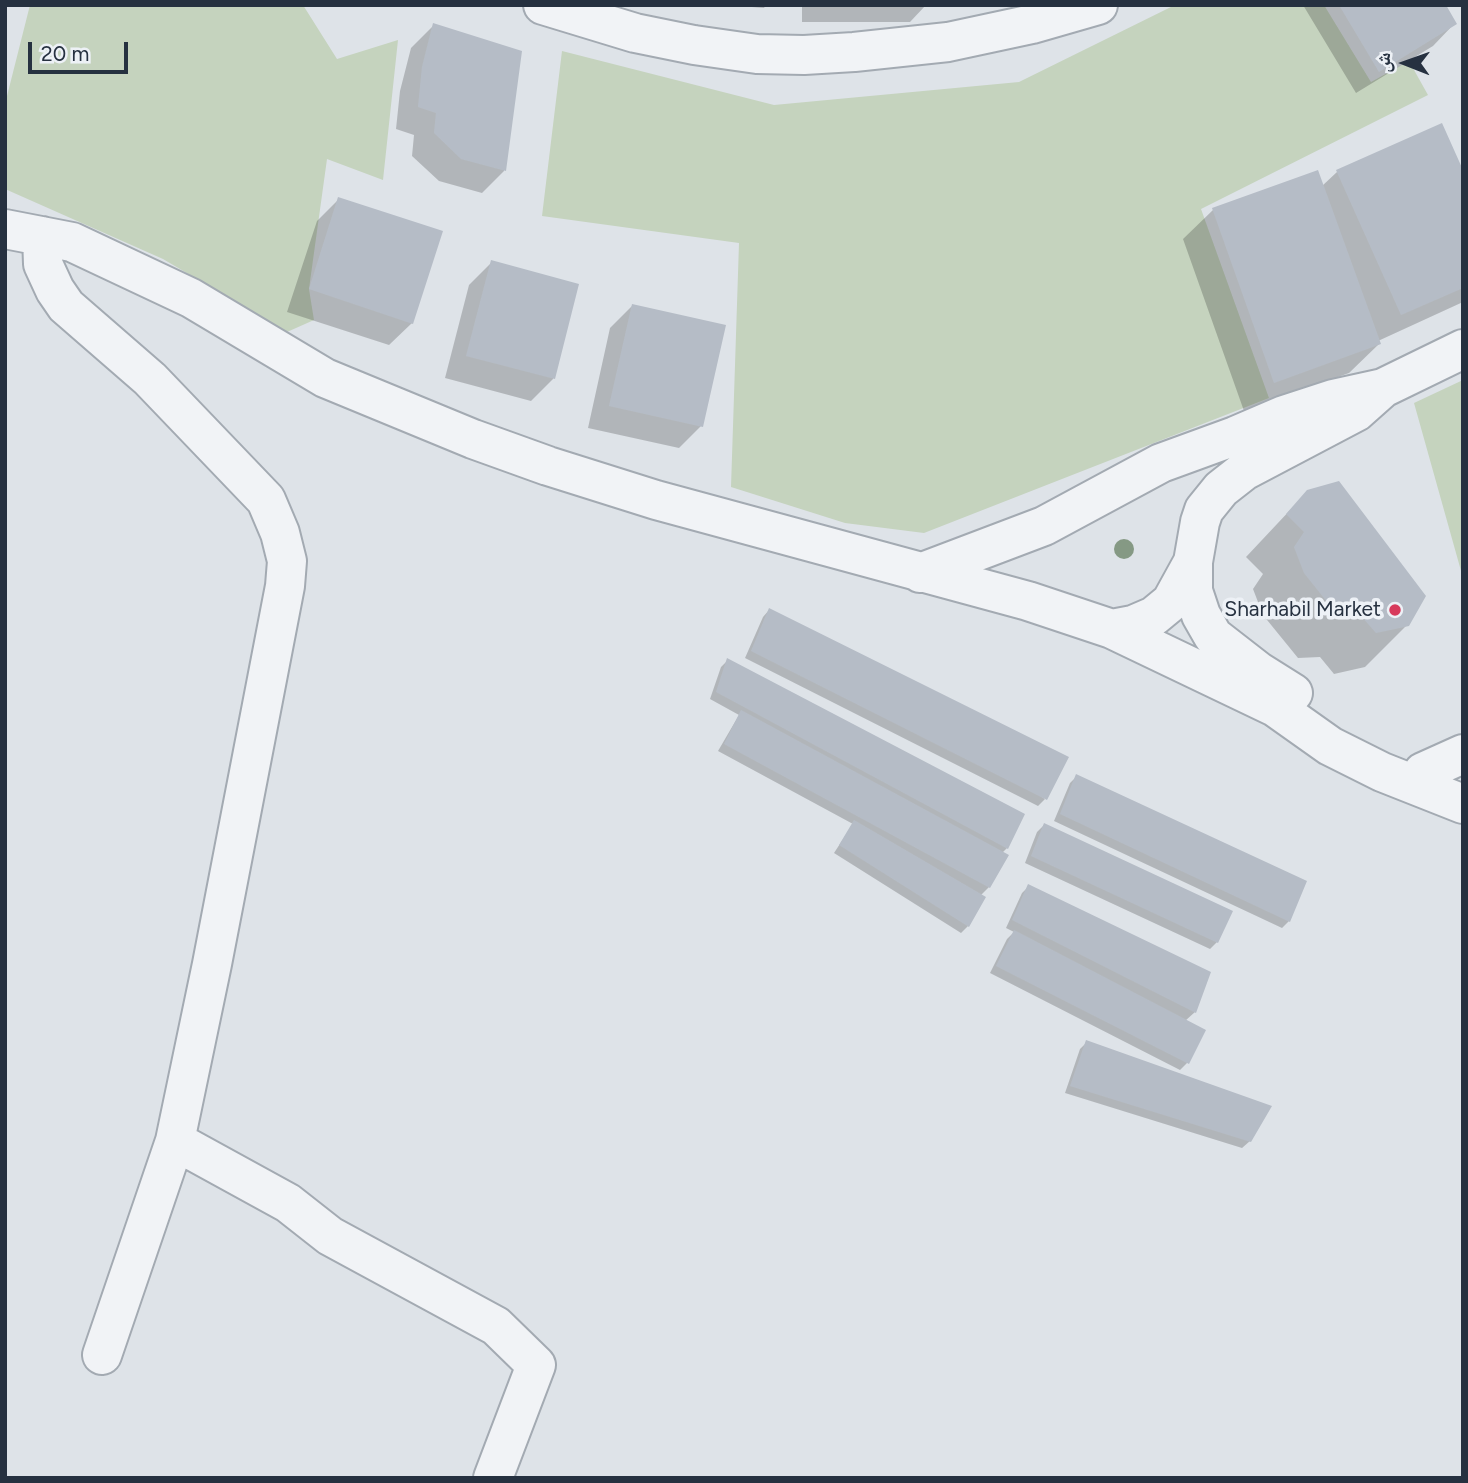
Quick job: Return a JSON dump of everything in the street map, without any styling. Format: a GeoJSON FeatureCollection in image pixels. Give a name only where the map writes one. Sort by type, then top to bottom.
{"type":"FeatureCollection","features":[{"type":"Feature","properties":{"kind":"street"},"geometry":{"type":"LineString","coordinates":[[543,5],[635,33],[694,45],[757,54],[804,55],[948,42],[1032,24],[1098,5]]}},
{"type":"Feature","properties":{"kind":"street"},"geometry":{"type":"LineString","coordinates":[[5,229],[72,242],[191,298],[325,378],[473,439],[656,500],[1028,601],[1112,629],[1275,708],[1326,731],[1352,738],[1463,788]]}},
{"type":"Feature","properties":{"kind":"street"},"geometry":{"type":"LineString","coordinates":[[42,236],[43,264],[66,306],[150,379],[266,500],[280,533],[287,561],[285,586],[175,1141],[102,1355]]}},
{"type":"Feature","properties":{"kind":"street"},"geometry":{"type":"LineString","coordinates":[[920,573],[1044,526],[1161,463],[1284,415],[1333,399],[1383,388],[1463,349]]}},
{"type":"Feature","properties":{"kind":"street"},"geometry":{"type":"LineString","coordinates":[[1383,388],[1356,412],[1286,447],[1244,471],[1221,489],[1204,510],[1196,538],[1193,591],[1201,615],[1213,636],[1258,671],[1305,701],[1326,731],[1382,772],[1463,804]]}},
{"type":"Feature","properties":{"kind":"street"},"geometry":{"type":"LineString","coordinates":[[1161,463],[1204,510]]}},
{"type":"Feature","properties":{"kind":"street"},"geometry":{"type":"LineString","coordinates":[[1028,601],[1021,588],[1019,560],[1024,547],[1044,526]]}},
{"type":"Feature","properties":{"kind":"street"},"geometry":{"type":"LineString","coordinates":[[1112,629],[1133,625],[1154,616],[1171,602],[1193,562]]}},
{"type":"Feature","properties":{"kind":"street"},"geometry":{"type":"LineString","coordinates":[[1112,629],[1213,636]]}},
{"type":"Feature","properties":{"kind":"street"},"geometry":{"type":"LineString","coordinates":[[1423,772],[1463,754]]}},
{"type":"Feature","properties":{"kind":"street"},"geometry":{"type":"LineString","coordinates":[[175,1141],[288,1203],[330,1236],[496,1326],[536,1365],[493,1478]]}},
{"type":"Feature","properties":{"kind":"green space"},"geometry":{"type":"Polygon","coordinates":[[[30,5],[303,5],[337,59],[398,40],[383,180],[327,159],[309,289],[314,320],[287,332],[163,259],[5,189],[5,104],[30,5]]]}},
{"type":"Feature","properties":{"kind":"green space"},"geometry":{"type":"Polygon","coordinates":[[[1175,5],[1324,5],[1371,82],[1409,61],[1428,95],[1201,209],[1269,398],[924,533],[845,523],[731,487],[739,243],[542,216],[562,51],[774,105],[1019,82],[1175,5]]]}},
{"type":"Feature","properties":{"kind":"green space"},"geometry":{"type":"Polygon","coordinates":[[[1463,380],[1463,578],[1414,403],[1463,380]]]}},
{"type":"Feature","properties":{"kind":"building"},"geometry":{"type":"Polygon","coordinates":[[[1339,5],[1446,5],[1457,24],[1379,72],[1339,5]]]}},
{"type":"Feature","properties":{"kind":"building"},"geometry":{"type":"Polygon","coordinates":[[[433,23],[522,51],[506,171],[461,159],[434,133],[436,113],[418,107],[422,67],[433,23]]]}},
{"type":"Feature","properties":{"kind":"building"},"geometry":{"type":"Polygon","coordinates":[[[1442,123],[1463,170],[1463,288],[1401,315],[1336,170],[1442,123]]]}},
{"type":"Feature","properties":{"kind":"building"},"geometry":{"type":"Polygon","coordinates":[[[1318,170],[1381,344],[1274,383],[1212,208],[1318,170]]]}},
{"type":"Feature","properties":{"kind":"building"},"geometry":{"type":"Polygon","coordinates":[[[338,197],[443,231],[413,324],[309,289],[338,197]]]}},
{"type":"Feature","properties":{"kind":"building"},"geometry":{"type":"Polygon","coordinates":[[[491,260],[579,284],[555,379],[466,356],[491,260]]]}},
{"type":"Feature","properties":{"kind":"building"},"geometry":{"type":"Polygon","coordinates":[[[632,304],[726,325],[703,427],[609,406],[632,304]]]}},
{"type":"Feature","properties":{"kind":"building"},"geometry":{"type":"Polygon","coordinates":[[[1339,481],[1426,596],[1409,626],[1376,633],[1362,617],[1339,617],[1304,573],[1294,547],[1304,532],[1286,514],[1307,490],[1339,481]]]}},
{"type":"Feature","properties":{"kind":"building"},"geometry":{"type":"Polygon","coordinates":[[[769,608],[1069,757],[1047,800],[751,651],[769,608]]]}},
{"type":"Feature","properties":{"kind":"building"},"geometry":{"type":"Polygon","coordinates":[[[727,658],[1025,814],[1008,849],[716,692],[727,658]]]}},
{"type":"Feature","properties":{"kind":"building"},"geometry":{"type":"Polygon","coordinates":[[[741,710],[1009,855],[990,888],[724,744],[741,710]]]}},
{"type":"Feature","properties":{"kind":"building"},"geometry":{"type":"Polygon","coordinates":[[[1076,774],[1307,881],[1290,922],[1060,814],[1076,774]]]}},
{"type":"Feature","properties":{"kind":"building"},"geometry":{"type":"Polygon","coordinates":[[[854,820],[986,897],[969,927],[839,845],[854,820]]]}},
{"type":"Feature","properties":{"kind":"building"},"geometry":{"type":"Polygon","coordinates":[[[1044,823],[1233,911],[1218,943],[1031,856],[1044,823]]]}},
{"type":"Feature","properties":{"kind":"building"},"geometry":{"type":"Polygon","coordinates":[[[1028,884],[1211,972],[1196,1013],[1012,920],[1028,884]]]}},
{"type":"Feature","properties":{"kind":"building"},"geometry":{"type":"Polygon","coordinates":[[[1014,930],[1206,1030],[1189,1064],[996,966],[1014,930]]]}},
{"type":"Feature","properties":{"kind":"building"},"geometry":{"type":"Polygon","coordinates":[[[1086,1040],[1272,1106],[1251,1142],[1070,1086],[1086,1040]]]}},
{"type":"Feature","properties":{"kind":"place","name":"Sharhabil Market"},"geometry":{"type":"Point","coordinates":[1395,610]}}]}
